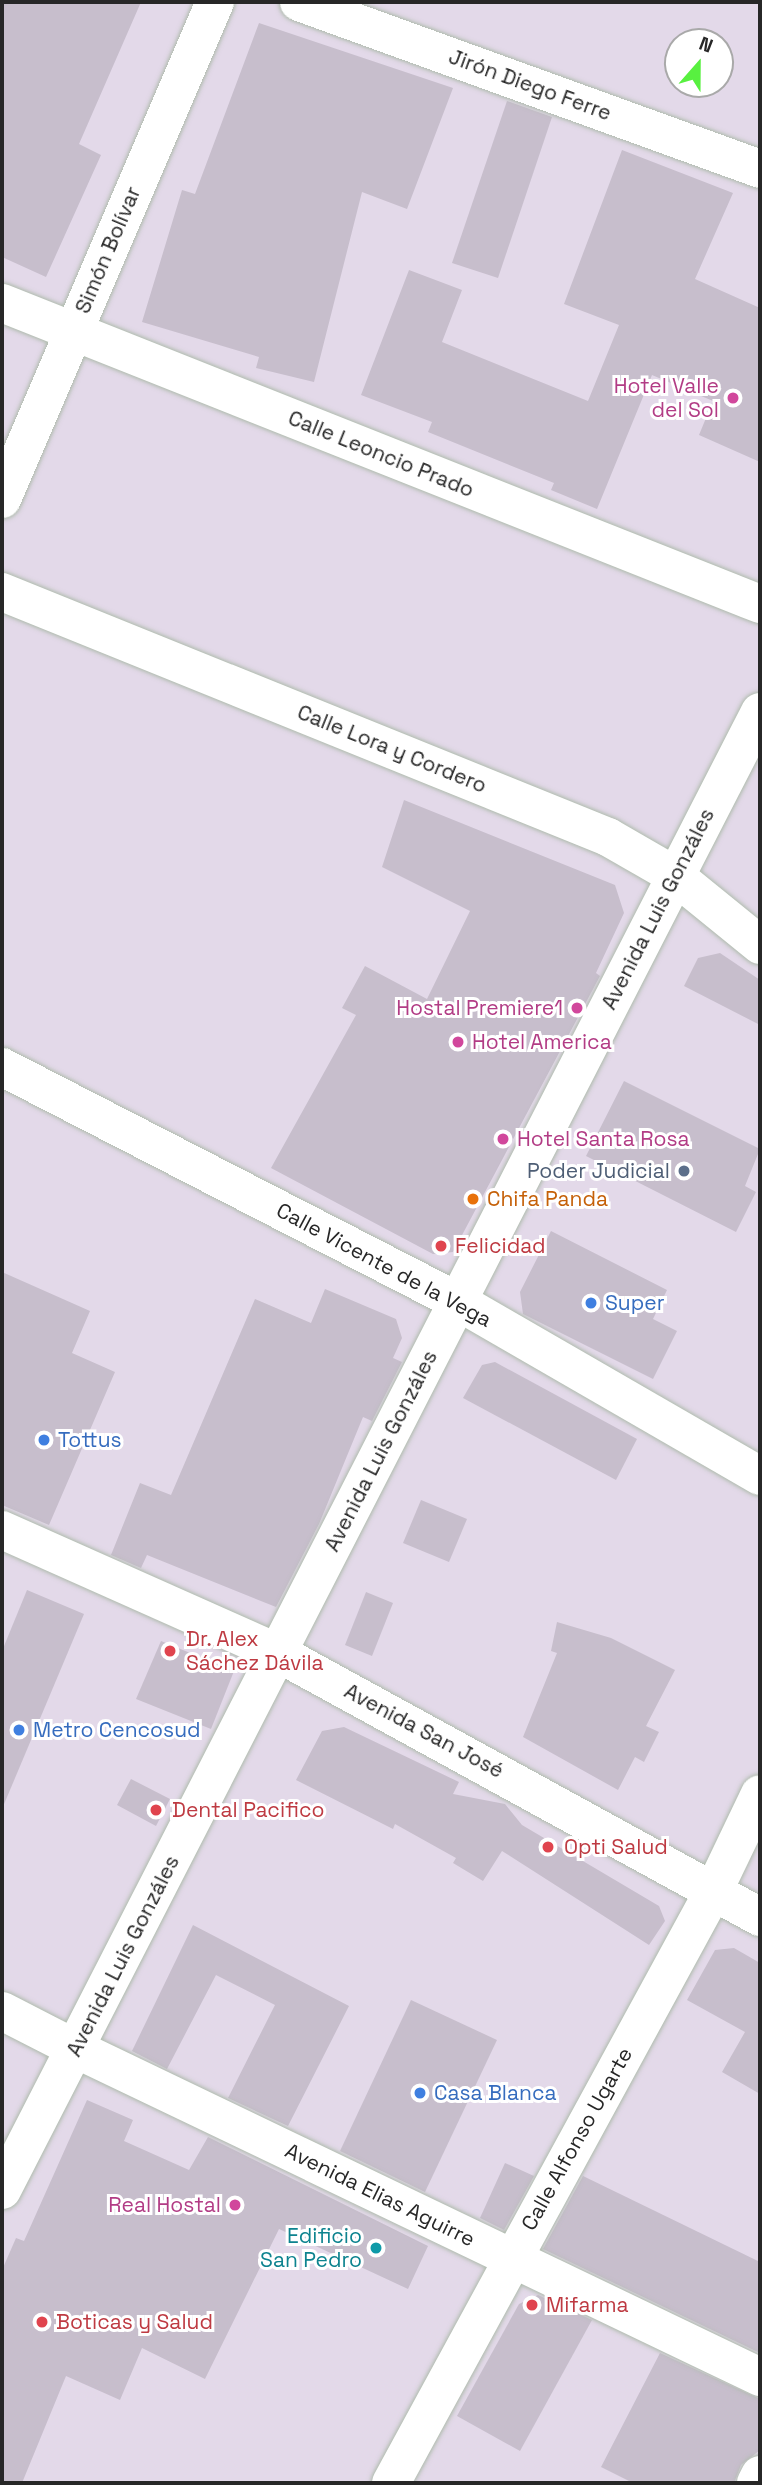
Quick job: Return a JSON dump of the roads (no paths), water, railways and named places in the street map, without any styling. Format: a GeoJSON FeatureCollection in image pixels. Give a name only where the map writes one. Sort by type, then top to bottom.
{"type":"FeatureCollection","features":[{"type":"Feature","properties":{"kind":"street","name":"Simón Bolívar"},"geometry":{"type":"LineString","coordinates":[[2,499],[215,2]]}},
{"type":"Feature","properties":{"kind":"street","name":"Jirón Diego Ferre"},"geometry":{"type":"LineString","coordinates":[[299,2],[760,169]]}},
{"type":"Feature","properties":{"kind":"street","name":"Calle Leoncio Prado"},"geometry":{"type":"LineString","coordinates":[[2,303],[760,604]]}},
{"type":"Feature","properties":{"kind":"street","name":"Calle Lora y Cordero"},"geometry":{"type":"LineString","coordinates":[[2,592],[608,837],[674,875],[760,945]]}},
{"type":"Feature","properties":{"kind":"street","name":"Avenida Luis Gonzáles"},"geometry":{"type":"LineString","coordinates":[[2,2190],[674,875],[760,712]]}},
{"type":"Feature","properties":{"kind":"street","name":"Calle Vicente de la Vega"},"geometry":{"type":"LineString","coordinates":[[2,1067],[457,1301],[760,1476]]}},
{"type":"Feature","properties":{"kind":"street","name":"Avenida San José"},"geometry":{"type":"LineString","coordinates":[[2,1530],[278,1653],[760,1917]]}},
{"type":"Feature","properties":{"kind":"street","name":"Calle Alfonso Ugarte"},"geometry":{"type":"LineString","coordinates":[[391,2483],[511,2258],[714,1891],[760,1794]]}},
{"type":"Feature","properties":{"kind":"street","name":"Avenida Elias Aguirre"},"geometry":{"type":"LineString","coordinates":[[2,2011],[760,2377]]}},
{"type":"Feature","properties":{"kind":"street"},"geometry":{"type":"LineString","coordinates":[[756,2483],[760,2475]]}},
{"type":"Feature","properties":{"kind":"place","name":"Hotel Valle del Sol"},"geometry":{"type":"Point","coordinates":[733,398]}},
{"type":"Feature","properties":{"kind":"place","name":"Hostal Premiere1"},"geometry":{"type":"Point","coordinates":[577,1008]}},
{"type":"Feature","properties":{"kind":"place","name":"Hotel America"},"geometry":{"type":"Point","coordinates":[458,1042]}},
{"type":"Feature","properties":{"kind":"place","name":"Hotel Santa Rosa"},"geometry":{"type":"Point","coordinates":[503,1139]}},
{"type":"Feature","properties":{"kind":"place","name":"Poder Judicial"},"geometry":{"type":"Point","coordinates":[684,1171]}},
{"type":"Feature","properties":{"kind":"place","name":"Chifa Panda"},"geometry":{"type":"Point","coordinates":[473,1199]}},
{"type":"Feature","properties":{"kind":"place","name":"Felicidad"},"geometry":{"type":"Point","coordinates":[441,1246]}},
{"type":"Feature","properties":{"kind":"place","name":"Super"},"geometry":{"type":"Point","coordinates":[591,1303]}},
{"type":"Feature","properties":{"kind":"place","name":"Tottus"},"geometry":{"type":"Point","coordinates":[44,1440]}},
{"type":"Feature","properties":{"kind":"place","name":"Dr. Alex Sáchez Dávila"},"geometry":{"type":"Point","coordinates":[170,1651]}},
{"type":"Feature","properties":{"kind":"place","name":"Metro Cencosud"},"geometry":{"type":"Point","coordinates":[19,1730]}},
{"type":"Feature","properties":{"kind":"place","name":"Dental Pacifico"},"geometry":{"type":"Point","coordinates":[156,1810]}},
{"type":"Feature","properties":{"kind":"place","name":"Opti Salud"},"geometry":{"type":"Point","coordinates":[548,1847]}},
{"type":"Feature","properties":{"kind":"place","name":"Casa Blanca"},"geometry":{"type":"Point","coordinates":[420,2093]}},
{"type":"Feature","properties":{"kind":"place","name":"Real Hostal"},"geometry":{"type":"Point","coordinates":[235,2205]}},
{"type":"Feature","properties":{"kind":"place","name":"Edificio San Pedro"},"geometry":{"type":"Point","coordinates":[376,2248]}},
{"type":"Feature","properties":{"kind":"place","name":"Mifarma"},"geometry":{"type":"Point","coordinates":[532,2305]}},
{"type":"Feature","properties":{"kind":"place","name":"Boticas y Salud"},"geometry":{"type":"Point","coordinates":[42,2322]}}]}
